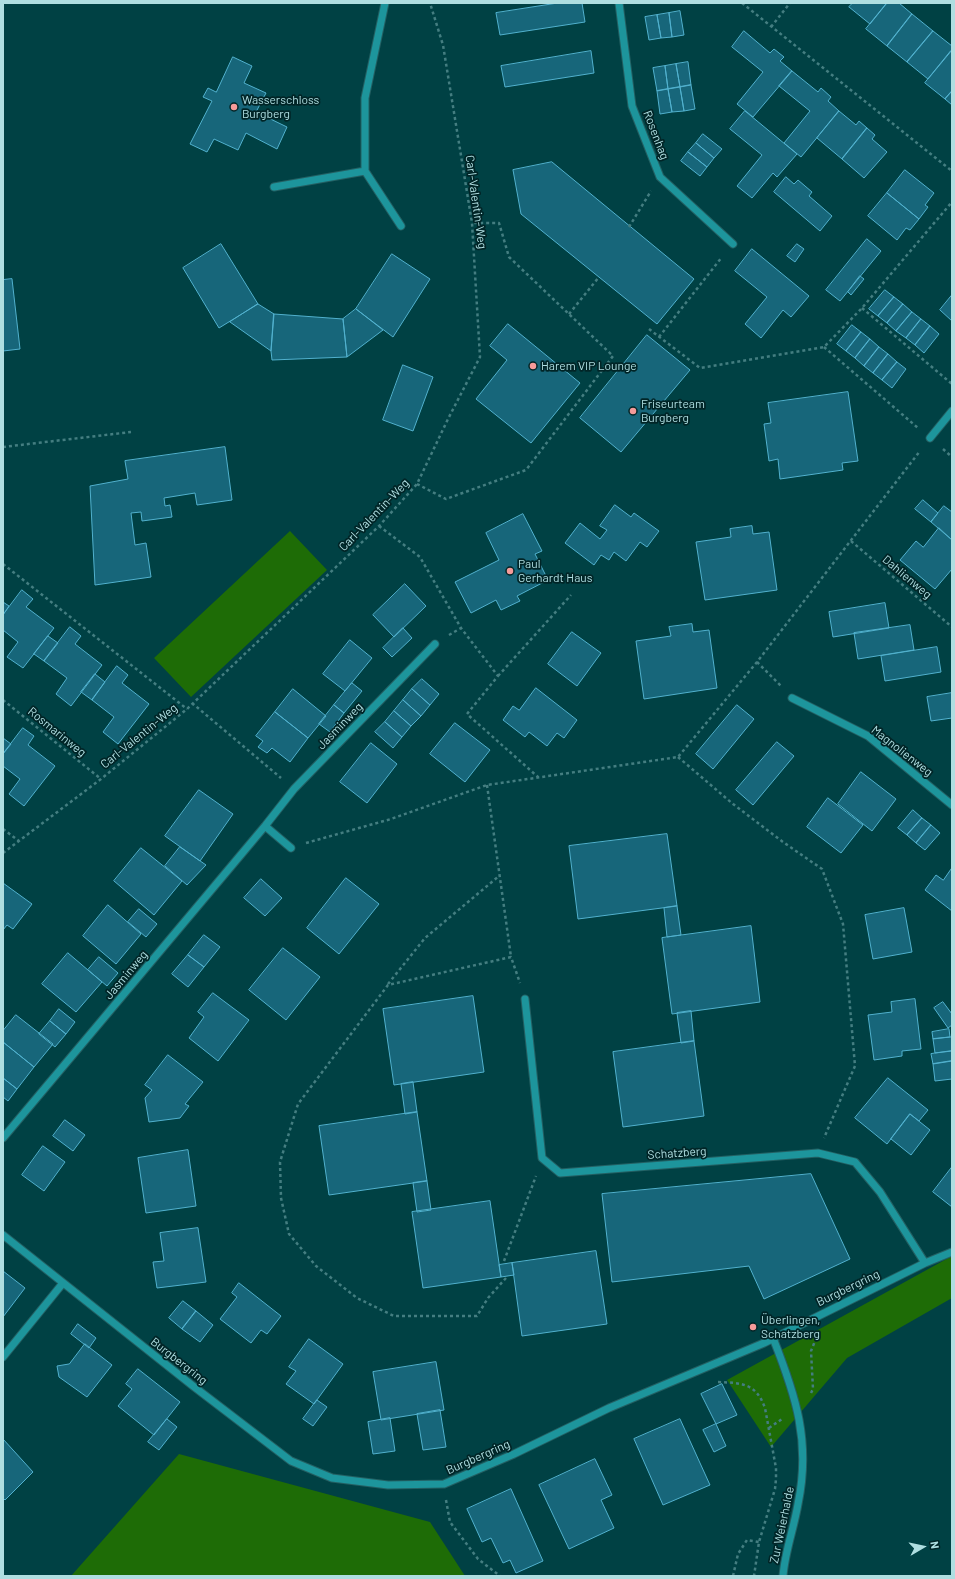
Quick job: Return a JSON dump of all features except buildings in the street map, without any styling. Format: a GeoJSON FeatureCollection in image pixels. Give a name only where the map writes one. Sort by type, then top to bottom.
{"type":"FeatureCollection","features":[{"type":"Feature","properties":{"kind":"street"},"geometry":{"type":"LineString","coordinates":[[385,3],[365,98],[365,171],[401,226]]}},
{"type":"Feature","properties":{"kind":"street","name":"Rosenhag"},"geometry":{"type":"LineString","coordinates":[[620,3],[632,106],[660,176],[733,244]]}},
{"type":"Feature","properties":{"kind":"street"},"geometry":{"type":"LineString","coordinates":[[274,187],[365,171]]}},
{"type":"Feature","properties":{"kind":"street"},"geometry":{"type":"LineString","coordinates":[[930,438],[952,411]]}},
{"type":"Feature","properties":{"kind":"street","name":"Jasminweg"},"geometry":{"type":"LineString","coordinates":[[3,1138],[265,826],[294,789],[435,644]]}},
{"type":"Feature","properties":{"kind":"street","name":"Magnolienweg"},"geometry":{"type":"LineString","coordinates":[[792,698],[868,736],[952,805]]}},
{"type":"Feature","properties":{"kind":"street"},"geometry":{"type":"LineString","coordinates":[[265,826],[291,848]]}},
{"type":"Feature","properties":{"kind":"street"},"geometry":{"type":"LineString","coordinates":[[525,999],[542,1158]]}},
{"type":"Feature","properties":{"kind":"street","name":"Schatzberg"},"geometry":{"type":"LineString","coordinates":[[542,1158],[560,1173],[818,1153],[855,1162],[880,1192],[925,1263]]}},
{"type":"Feature","properties":{"kind":"street","name":"Burgbergring"},"geometry":{"type":"LineString","coordinates":[[3,1235],[193,1386],[291,1461],[332,1478],[388,1485],[444,1484],[514,1454],[609,1408],[773,1338],[925,1263],[952,1252]]}},
{"type":"Feature","properties":{"kind":"street"},"geometry":{"type":"LineString","coordinates":[[3,1357],[63,1283]]}},
{"type":"Feature","properties":{"kind":"street","name":"Zur Weierhalde"},"geometry":{"type":"LineString","coordinates":[[773,1338],[792,1386],[802,1433],[803,1457],[798,1504],[787,1549],[783,1576]]}},
{"type":"Feature","properties":{"kind":"path","name":"Carl-Valentin-Weg"},"geometry":{"type":"LineString","coordinates":[[3,853],[101,779],[187,709],[379,526],[417,484],[480,357],[472,223],[443,45],[430,3]]}},
{"type":"Feature","properties":{"kind":"path"},"geometry":{"type":"LineString","coordinates":[[742,3],[952,171]]}},
{"type":"Feature","properties":{"kind":"path"},"geometry":{"type":"LineString","coordinates":[[771,27],[790,3]]}},
{"type":"Feature","properties":{"kind":"path"},"geometry":{"type":"LineString","coordinates":[[629,227],[660,176]]}},
{"type":"Feature","properties":{"kind":"path"},"geometry":{"type":"LineString","coordinates":[[649,329],[700,368],[824,347],[862,308],[952,202]]}},
{"type":"Feature","properties":{"kind":"path"},"geometry":{"type":"LineString","coordinates":[[417,484],[446,499],[526,470],[613,356],[509,257],[499,223],[472,223]]}},
{"type":"Feature","properties":{"kind":"path"},"geometry":{"type":"LineString","coordinates":[[659,336],[733,244]]}},
{"type":"Feature","properties":{"kind":"path"},"geometry":{"type":"LineString","coordinates":[[569,314],[599,277]]}},
{"type":"Feature","properties":{"kind":"path"},"geometry":{"type":"LineString","coordinates":[[862,308],[952,384]]}},
{"type":"Feature","properties":{"kind":"path"},"geometry":{"type":"LineString","coordinates":[[291,848],[391,819],[487,785],[678,758],[757,662],[930,438],[824,347]]}},
{"type":"Feature","properties":{"kind":"path"},"geometry":{"type":"LineString","coordinates":[[3,447],[131,432]]}},
{"type":"Feature","properties":{"kind":"path"},"geometry":{"type":"LineString","coordinates":[[379,526],[420,557],[461,628],[498,676]]}},
{"type":"Feature","properties":{"kind":"path","name":"Dahlienweg"},"geometry":{"type":"LineString","coordinates":[[851,541],[952,627]]}},
{"type":"Feature","properties":{"kind":"path"},"geometry":{"type":"LineString","coordinates":[[3,564],[187,709]]}},
{"type":"Feature","properties":{"kind":"path"},"geometry":{"type":"LineString","coordinates":[[538,778],[468,714],[498,676],[571,595]]}},
{"type":"Feature","properties":{"kind":"path"},"geometry":{"type":"LineString","coordinates":[[757,662],[792,698]]}},
{"type":"Feature","properties":{"kind":"path","name":"Rosmarinweg"},"geometry":{"type":"LineString","coordinates":[[3,700],[101,779]]}},
{"type":"Feature","properties":{"kind":"path"},"geometry":{"type":"LineString","coordinates":[[192,703],[294,789]]}},
{"type":"Feature","properties":{"kind":"path"},"geometry":{"type":"LineString","coordinates":[[678,758],[732,804],[822,869],[844,924],[855,1066],[818,1153]]}},
{"type":"Feature","properties":{"kind":"path"},"geometry":{"type":"LineString","coordinates":[[487,785],[511,956],[525,999]]}},
{"type":"Feature","properties":{"kind":"path"},"geometry":{"type":"LineString","coordinates":[[3,828],[20,841]]}},
{"type":"Feature","properties":{"kind":"path"},"geometry":{"type":"LineString","coordinates":[[499,876],[425,938],[388,985],[298,1104],[280,1162],[281,1198],[289,1234],[316,1266],[357,1298],[394,1316],[477,1316],[488,1298],[506,1278]]}},
{"type":"Feature","properties":{"kind":"path"},"geometry":{"type":"LineString","coordinates":[[388,985],[511,956]]}},
{"type":"Feature","properties":{"kind":"path"},"geometry":{"type":"LineString","coordinates":[[504,1262],[542,1158]]}},
{"type":"Feature","properties":{"kind":"path"},"geometry":{"type":"LineString","coordinates":[[813,1390],[811,1351],[822,1326],[818,1315]]}},
{"type":"Feature","properties":{"kind":"path"},"geometry":{"type":"LineString","coordinates":[[709,1365],[716,1382],[737,1383],[751,1387],[762,1399],[765,1408],[776,1468],[776,1479],[775,1489],[759,1542],[754,1576]]}},
{"type":"Feature","properties":{"kind":"path"},"geometry":{"type":"LineString","coordinates":[[444,1484],[450,1522],[478,1559],[500,1576]]}},
{"type":"Feature","properties":{"kind":"path"},"geometry":{"type":"LineString","coordinates":[[733,1576],[738,1554],[747,1540],[759,1542]]}},
{"type":"Feature","properties":{"kind":"green space"},"geometry":{"type":"Polygon","coordinates":[[[290,531],[327,570],[191,697],[154,658],[290,531]]]}},
{"type":"Feature","properties":{"kind":"green space"},"geometry":{"type":"Polygon","coordinates":[[[952,1256],[952,1298],[847,1358],[771,1447],[727,1380],[952,1256]]]}},
{"type":"Feature","properties":{"kind":"green space"},"geometry":{"type":"Polygon","coordinates":[[[179,1454],[430,1522],[465,1576],[71,1576],[179,1454]]]}},
{"type":"Feature","properties":{"kind":"place","name":"Wasserschloss Burgberg"},"geometry":{"type":"Point","coordinates":[234,107]}},
{"type":"Feature","properties":{"kind":"place","name":"Harem VIP Lounge"},"geometry":{"type":"Point","coordinates":[533,366]}},
{"type":"Feature","properties":{"kind":"place","name":"Friseurteam Burgberg"},"geometry":{"type":"Point","coordinates":[633,411]}},
{"type":"Feature","properties":{"kind":"place","name":"Paul Gerhardt Haus"},"geometry":{"type":"Point","coordinates":[510,571]}},
{"type":"Feature","properties":{"kind":"place","name":"Überlingen, Schatzberg"},"geometry":{"type":"Point","coordinates":[753,1327]}}]}
